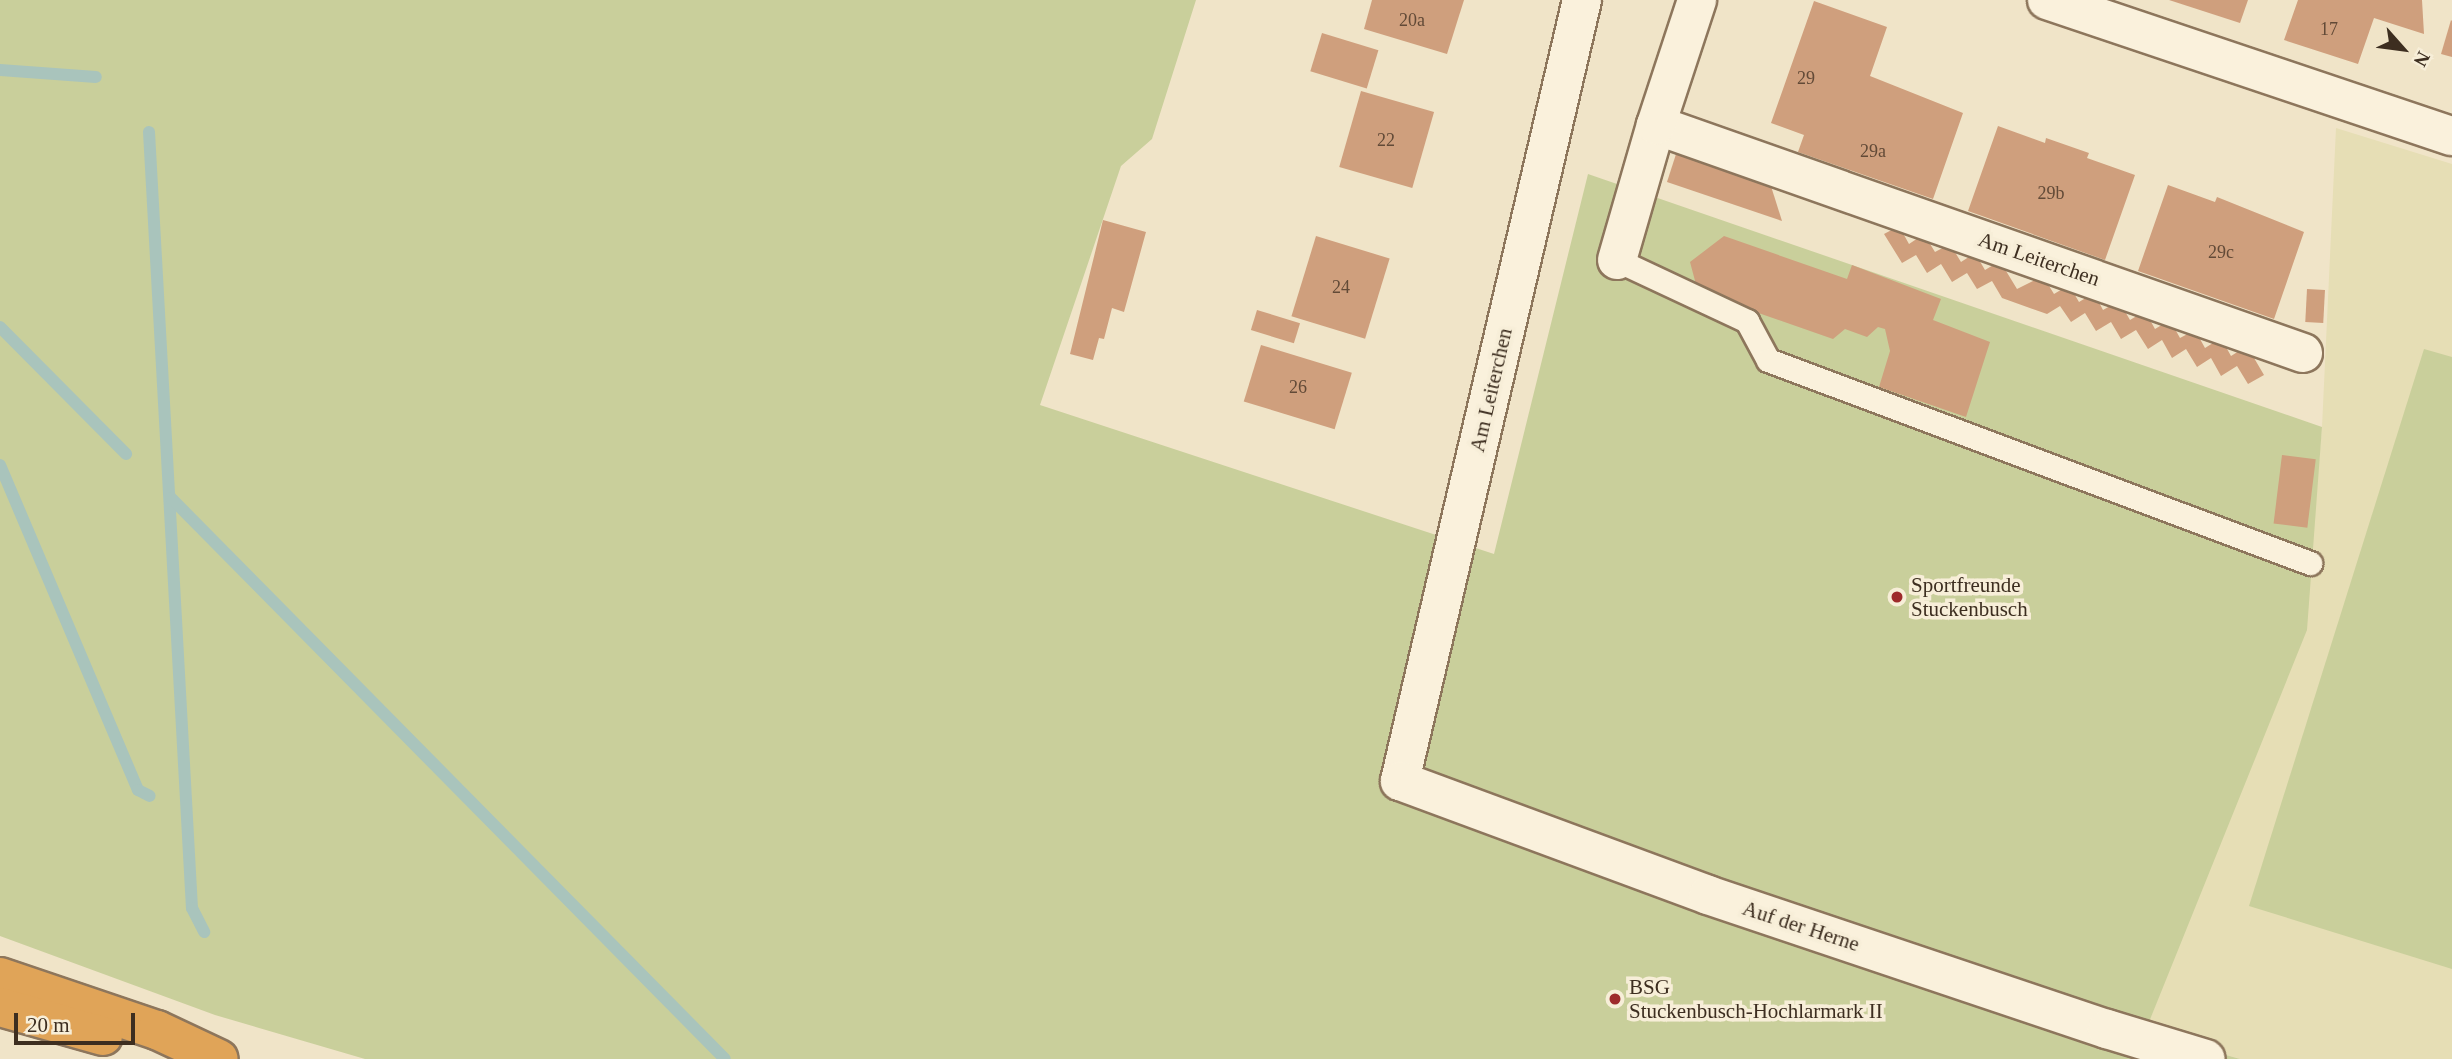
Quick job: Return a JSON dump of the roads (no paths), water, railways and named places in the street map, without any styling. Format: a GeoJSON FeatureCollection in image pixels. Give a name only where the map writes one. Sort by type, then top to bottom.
{"type":"FeatureCollection","features":[{"type":"Feature","properties":{"kind":"highway"},"geometry":{"type":"LineString","coordinates":[[0,977],[157,1030],[219,1059]]}},
{"type":"Feature","properties":{"kind":"highway"},"geometry":{"type":"LineString","coordinates":[[0,1007],[47,1022],[200,1059]]}},
{"type":"Feature","properties":{"kind":"street","name":"Am Leiterchen"},"geometry":{"type":"LineString","coordinates":[[1400,781],[1582,0]]}},
{"type":"Feature","properties":{"kind":"street"},"geometry":{"type":"LineString","coordinates":[[1617,260],[1656,124],[1697,0]]}},
{"type":"Feature","properties":{"kind":"street"},"geometry":{"type":"LineString","coordinates":[[2047,0],[2452,136]]}},
{"type":"Feature","properties":{"kind":"street","name":"Am Leiterchen"},"geometry":{"type":"LineString","coordinates":[[1656,124],[2303,353]]}},
{"type":"Feature","properties":{"kind":"street","name":"Auf der Herne"},"geometry":{"type":"LineString","coordinates":[[1400,781],[1708,895],[2107,1030],[2206,1059]]}},
{"type":"Feature","properties":{"kind":"lane"},"geometry":{"type":"LineString","coordinates":[[1617,260],[1746,321],[1768,360],[2310,564]]}},
{"type":"Feature","properties":{"kind":"waterway"},"geometry":{"type":"LineString","coordinates":[[0,70],[96,77]]}},
{"type":"Feature","properties":{"kind":"waterway"},"geometry":{"type":"LineString","coordinates":[[149,132],[192,908],[204,932]]}},
{"type":"Feature","properties":{"kind":"waterway"},"geometry":{"type":"LineString","coordinates":[[0,327],[126,454]]}},
{"type":"Feature","properties":{"kind":"waterway"},"geometry":{"type":"LineString","coordinates":[[0,465],[138,790],[150,796]]}},
{"type":"Feature","properties":{"kind":"waterway"},"geometry":{"type":"LineString","coordinates":[[171,498],[725,1059]]}},
{"type":"Feature","properties":{"kind":"place","name":"Sportfreunde Stuckenbusch"},"geometry":{"type":"Point","coordinates":[1897,597]}},
{"type":"Feature","properties":{"kind":"place","name":"BSG Stuckenbusch-Hochlarmark II"},"geometry":{"type":"Point","coordinates":[1615,999]}}]}
